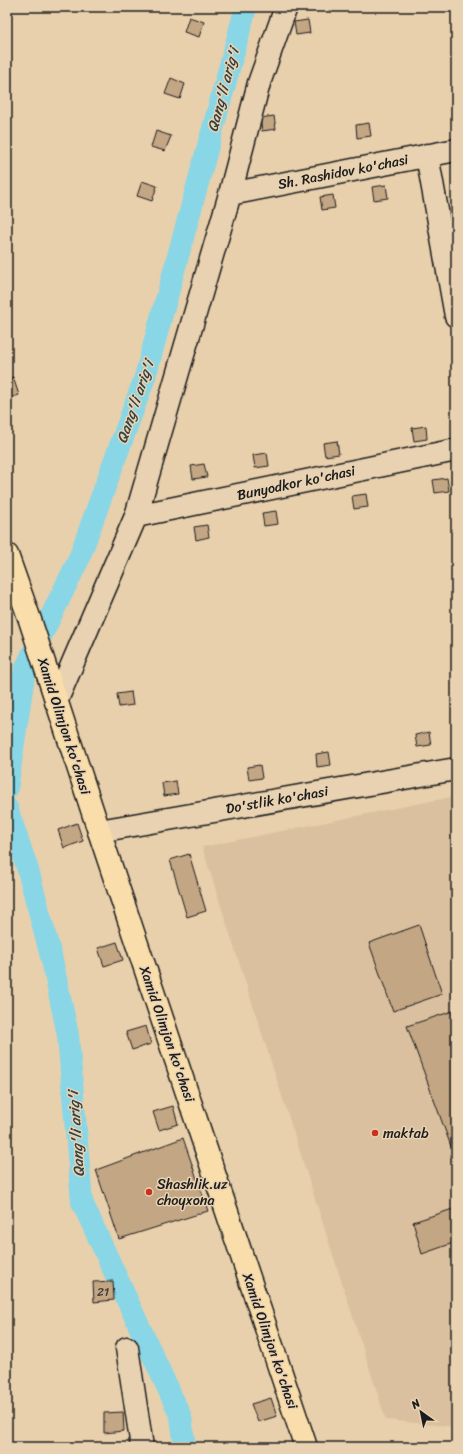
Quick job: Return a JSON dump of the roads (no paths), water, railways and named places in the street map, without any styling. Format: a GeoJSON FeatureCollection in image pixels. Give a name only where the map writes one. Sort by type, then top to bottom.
{"type":"FeatureCollection","features":[{"type":"Feature","properties":{"kind":"main road","name":"Xamid Olimjon ko'chasi"},"geometry":{"type":"LineString","coordinates":[[7,555],[306,1447]]}},
{"type":"Feature","properties":{"kind":"street"},"geometry":{"type":"LineString","coordinates":[[56,702],[136,516],[230,194],[258,83],[286,7]]}},
{"type":"Feature","properties":{"kind":"street","name":"Sh. Rashidov ko'chasi"},"geometry":{"type":"LineString","coordinates":[[230,194],[456,150]]}},
{"type":"Feature","properties":{"kind":"street"},"geometry":{"type":"LineString","coordinates":[[427,155],[456,316]]}},
{"type":"Feature","properties":{"kind":"street","name":"Bunyodkor ko'chasi"},"geometry":{"type":"LineString","coordinates":[[136,516],[456,450]]}},
{"type":"Feature","properties":{"kind":"street","name":"Do'stlik ko'chasi"},"geometry":{"type":"LineString","coordinates":[[99,831],[456,769]]}},
{"type":"Feature","properties":{"kind":"street"},"geometry":{"type":"LineString","coordinates":[[127,1348],[142,1447]]}},
{"type":"Feature","properties":{"kind":"waterway","name":"Qang'li arig'i"},"geometry":{"type":"LineString","coordinates":[[7,789],[25,669],[78,561],[145,377],[246,7]]}},
{"type":"Feature","properties":{"kind":"waterway","name":"Qang'li arig'i"},"geometry":{"type":"LineString","coordinates":[[7,808],[28,870],[52,960],[68,1035],[82,1202],[181,1417],[185,1447]]}},
{"type":"Feature","properties":{"kind":"place","name":"maktab"},"geometry":{"type":"Point","coordinates":[375,1133]}},
{"type":"Feature","properties":{"kind":"place","name":"Shashlik.uz choyxona"},"geometry":{"type":"Point","coordinates":[149,1192]}}]}
